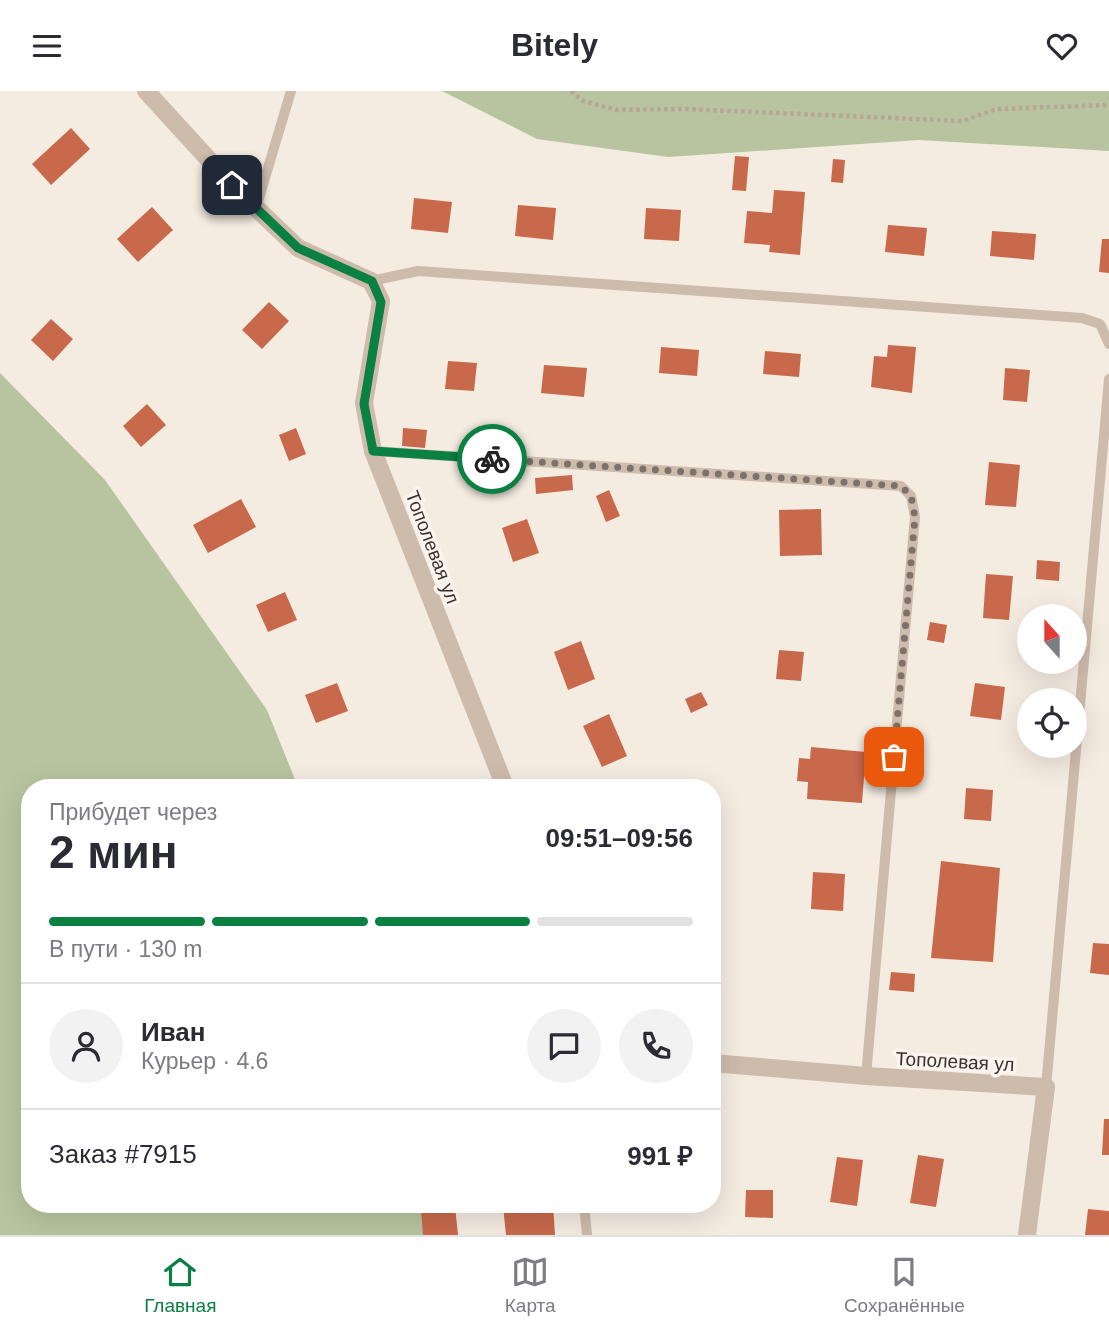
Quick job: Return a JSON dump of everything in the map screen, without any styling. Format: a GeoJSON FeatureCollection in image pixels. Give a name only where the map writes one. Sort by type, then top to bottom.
{"type":"FeatureCollection","features":[{"type":"Feature","properties":{"kind":"street"},"geometry":{"type":"LineString","coordinates":[[146,91],[232,185],[298,248],[372,281]]}},
{"type":"Feature","properties":{"kind":"street","name":"Тополевая ул"},"geometry":{"type":"LineString","coordinates":[[372,281],[381,302],[364,404],[373,451],[502,779]]}},
{"type":"Feature","properties":{"kind":"street","name":"Тополевая ул"},"geometry":{"type":"LineString","coordinates":[[721,1064],[1046,1087]]}},
{"type":"Feature","properties":{"kind":"street"},"geometry":{"type":"LineString","coordinates":[[1027,1235],[1046,1087]]}},
{"type":"Feature","properties":{"kind":"lane"},"geometry":{"type":"LineString","coordinates":[[256,208],[290,91]]}},
{"type":"Feature","properties":{"kind":"lane"},"geometry":{"type":"LineString","coordinates":[[372,281],[418,271],[1082,318],[1100,324],[1109,344]]}},
{"type":"Feature","properties":{"kind":"lane"},"geometry":{"type":"LineString","coordinates":[[1046,1087],[1109,379]]}},
{"type":"Feature","properties":{"kind":"lane"},"geometry":{"type":"LineString","coordinates":[[373,451],[901,486],[911,496],[915,517],[866,1076]]}},
{"type":"Feature","properties":{"kind":"lane"},"geometry":{"type":"LineString","coordinates":[[585,1213],[587,1235]]}},
{"type":"Feature","properties":{"kind":"path"},"geometry":{"type":"LineString","coordinates":[[571,91],[583,101],[617,110],[684,109],[963,121],[996,109],[1109,105]]}},
{"type":"Feature","properties":{"kind":"green space"},"geometry":{"type":"Polygon","coordinates":[[[442,91],[1109,91],[1109,151],[919,140],[668,157],[537,139],[442,91]]]}},
{"type":"Feature","properties":{"kind":"green space"},"geometry":{"type":"Polygon","coordinates":[[[0,373],[105,480],[267,710],[295,779],[21,779],[21,1213],[422,1213],[425,1235],[0,1235],[0,373]]]}},
{"type":"Feature","properties":{"kind":"building"},"geometry":{"type":"Polygon","coordinates":[[[71,128],[90,149],[51,185],[32,164],[71,128]]]}},
{"type":"Feature","properties":{"kind":"building"},"geometry":{"type":"Polygon","coordinates":[[[735,156],[749,157],[746,191],[732,190],[735,156]]]}},
{"type":"Feature","properties":{"kind":"building"},"geometry":{"type":"Polygon","coordinates":[[[833,159],[845,160],[843,183],[831,182],[833,159]]]}},
{"type":"Feature","properties":{"kind":"building"},"geometry":{"type":"Polygon","coordinates":[[[774,190],[805,192],[800,255],[769,252],[770,245],[744,243],[747,211],[772,213],[774,190]]]}},
{"type":"Feature","properties":{"kind":"building"},"geometry":{"type":"Polygon","coordinates":[[[414,198],[452,202],[448,233],[411,229],[414,198]]]}},
{"type":"Feature","properties":{"kind":"building"},"geometry":{"type":"Polygon","coordinates":[[[518,205],[556,208],[553,240],[515,236],[518,205]]]}},
{"type":"Feature","properties":{"kind":"building"},"geometry":{"type":"Polygon","coordinates":[[[152,207],[173,230],[138,262],[117,239],[152,207]]]}},
{"type":"Feature","properties":{"kind":"building"},"geometry":{"type":"Polygon","coordinates":[[[646,208],[681,210],[679,241],[644,239],[646,208]]]}},
{"type":"Feature","properties":{"kind":"building"},"geometry":{"type":"Polygon","coordinates":[[[888,225],[927,228],[924,256],[885,252],[888,225]]]}},
{"type":"Feature","properties":{"kind":"building"},"geometry":{"type":"Polygon","coordinates":[[[992,231],[1036,234],[1034,260],[990,256],[992,231]]]}},
{"type":"Feature","properties":{"kind":"building"},"geometry":{"type":"Polygon","coordinates":[[[1102,239],[1109,239],[1109,273],[1099,272],[1102,239]]]}},
{"type":"Feature","properties":{"kind":"building"},"geometry":{"type":"Polygon","coordinates":[[[269,302],[289,321],[262,349],[242,330],[269,302]]]}},
{"type":"Feature","properties":{"kind":"building"},"geometry":{"type":"Polygon","coordinates":[[[51,319],[73,339],[53,361],[31,340],[51,319]]]}},
{"type":"Feature","properties":{"kind":"building"},"geometry":{"type":"Polygon","coordinates":[[[888,345],[916,347],[912,393],[871,387],[874,356],[887,357],[888,345]]]}},
{"type":"Feature","properties":{"kind":"building"},"geometry":{"type":"Polygon","coordinates":[[[661,347],[699,350],[697,376],[659,373],[661,347]]]}},
{"type":"Feature","properties":{"kind":"building"},"geometry":{"type":"Polygon","coordinates":[[[765,351],[801,354],[799,377],[763,374],[765,351]]]}},
{"type":"Feature","properties":{"kind":"building"},"geometry":{"type":"Polygon","coordinates":[[[448,361],[477,363],[474,391],[445,389],[448,361]]]}},
{"type":"Feature","properties":{"kind":"building"},"geometry":{"type":"Polygon","coordinates":[[[544,365],[587,368],[584,397],[541,393],[544,365]]]}},
{"type":"Feature","properties":{"kind":"building"},"geometry":{"type":"Polygon","coordinates":[[[1005,368],[1030,370],[1027,402],[1003,400],[1005,368]]]}},
{"type":"Feature","properties":{"kind":"building"},"geometry":{"type":"Polygon","coordinates":[[[147,404],[166,425],[141,447],[123,426],[147,404]]]}},
{"type":"Feature","properties":{"kind":"building"},"geometry":{"type":"Polygon","coordinates":[[[296,428],[306,454],[289,461],[279,435],[296,428]]]}},
{"type":"Feature","properties":{"kind":"building"},"geometry":{"type":"Polygon","coordinates":[[[403,428],[427,430],[425,448],[402,446],[403,428]]]}},
{"type":"Feature","properties":{"kind":"building"},"geometry":{"type":"Polygon","coordinates":[[[989,462],[1020,465],[1016,507],[985,505],[989,462]]]}},
{"type":"Feature","properties":{"kind":"building"},"geometry":{"type":"Polygon","coordinates":[[[572,475],[573,490],[536,494],[535,478],[572,475]]]}},
{"type":"Feature","properties":{"kind":"building"},"geometry":{"type":"Polygon","coordinates":[[[609,490],[620,516],[606,522],[596,496],[609,490]]]}},
{"type":"Feature","properties":{"kind":"building"},"geometry":{"type":"Polygon","coordinates":[[[241,499],[256,527],[208,553],[193,525],[241,499]]]}},
{"type":"Feature","properties":{"kind":"building"},"geometry":{"type":"Polygon","coordinates":[[[821,509],[822,555],[780,556],[779,510],[821,509]]]}},
{"type":"Feature","properties":{"kind":"building"},"geometry":{"type":"Polygon","coordinates":[[[527,519],[539,553],[513,562],[502,528],[527,519]]]}},
{"type":"Feature","properties":{"kind":"building"},"geometry":{"type":"Polygon","coordinates":[[[1037,560],[1060,562],[1059,581],[1036,579],[1037,560]]]}},
{"type":"Feature","properties":{"kind":"building"},"geometry":{"type":"Polygon","coordinates":[[[986,574],[1013,576],[1009,620],[983,618],[986,574]]]}},
{"type":"Feature","properties":{"kind":"building"},"geometry":{"type":"Polygon","coordinates":[[[285,592],[297,620],[268,632],[256,605],[285,592]]]}},
{"type":"Feature","properties":{"kind":"building"},"geometry":{"type":"Polygon","coordinates":[[[930,622],[947,625],[944,643],[927,640],[930,622]]]}},
{"type":"Feature","properties":{"kind":"building"},"geometry":{"type":"Polygon","coordinates":[[[581,641],[595,679],[568,690],[554,652],[581,641]]]}},
{"type":"Feature","properties":{"kind":"building"},"geometry":{"type":"Polygon","coordinates":[[[779,650],[804,652],[801,681],[776,679],[779,650]]]}},
{"type":"Feature","properties":{"kind":"building"},"geometry":{"type":"Polygon","coordinates":[[[337,683],[348,711],[316,723],[305,695],[337,683]]]}},
{"type":"Feature","properties":{"kind":"building"},"geometry":{"type":"Polygon","coordinates":[[[975,683],[1005,687],[1001,720],[970,716],[975,683]]]}},
{"type":"Feature","properties":{"kind":"building"},"geometry":{"type":"Polygon","coordinates":[[[701,692],[708,705],[691,713],[685,699],[701,692]]]}},
{"type":"Feature","properties":{"kind":"building"},"geometry":{"type":"Polygon","coordinates":[[[609,714],[627,756],[602,767],[583,726],[609,714]]]}},
{"type":"Feature","properties":{"kind":"building"},"geometry":{"type":"Polygon","coordinates":[[[811,747],[866,752],[862,803],[807,799],[808,782],[797,781],[799,758],[810,759],[811,747]]]}},
{"type":"Feature","properties":{"kind":"building"},"geometry":{"type":"Polygon","coordinates":[[[966,788],[993,790],[991,821],[964,819],[966,788]]]}},
{"type":"Feature","properties":{"kind":"building"},"geometry":{"type":"Polygon","coordinates":[[[941,861],[1000,868],[993,962],[931,958],[941,861]]]}},
{"type":"Feature","properties":{"kind":"building"},"geometry":{"type":"Polygon","coordinates":[[[813,872],[845,874],[843,911],[811,909],[813,872]]]}},
{"type":"Feature","properties":{"kind":"building"},"geometry":{"type":"Polygon","coordinates":[[[1093,943],[1109,944],[1109,975],[1090,973],[1093,943]]]}},
{"type":"Feature","properties":{"kind":"building"},"geometry":{"type":"Polygon","coordinates":[[[891,972],[915,974],[914,992],[889,990],[891,972]]]}},
{"type":"Feature","properties":{"kind":"building"},"geometry":{"type":"Polygon","coordinates":[[[1104,1119],[1109,1119],[1109,1155],[1102,1155],[1104,1119]]]}},
{"type":"Feature","properties":{"kind":"building"},"geometry":{"type":"Polygon","coordinates":[[[918,1155],[944,1159],[936,1207],[910,1203],[918,1155]]]}},
{"type":"Feature","properties":{"kind":"building"},"geometry":{"type":"Polygon","coordinates":[[[837,1157],[863,1160],[857,1206],[830,1202],[837,1157]]]}},
{"type":"Feature","properties":{"kind":"building"},"geometry":{"type":"Polygon","coordinates":[[[746,1190],[773,1190],[773,1218],[745,1217],[746,1190]]]}},
{"type":"Feature","properties":{"kind":"building"},"geometry":{"type":"Polygon","coordinates":[[[1088,1209],[1109,1211],[1109,1235],[1085,1235],[1088,1209]]]}},
{"type":"Feature","properties":{"kind":"building"},"geometry":{"type":"Polygon","coordinates":[[[421,1213],[456,1213],[458,1235],[423,1235],[421,1213]]]}},
{"type":"Feature","properties":{"kind":"building"},"geometry":{"type":"Polygon","coordinates":[[[504,1213],[554,1213],[555,1235],[506,1235],[504,1213]]]}},
{"type":"Feature","properties":{"kind":"way so far"},"geometry":{"type":"LineString","coordinates":[[492,459],[901,486],[911,496],[915,517],[894,757]]}},
{"type":"Feature","properties":{"kind":"route"},"geometry":{"type":"LineString","coordinates":[[232,185],[298,248],[372,281],[381,302],[364,404],[373,451],[492,459]]}}]}
